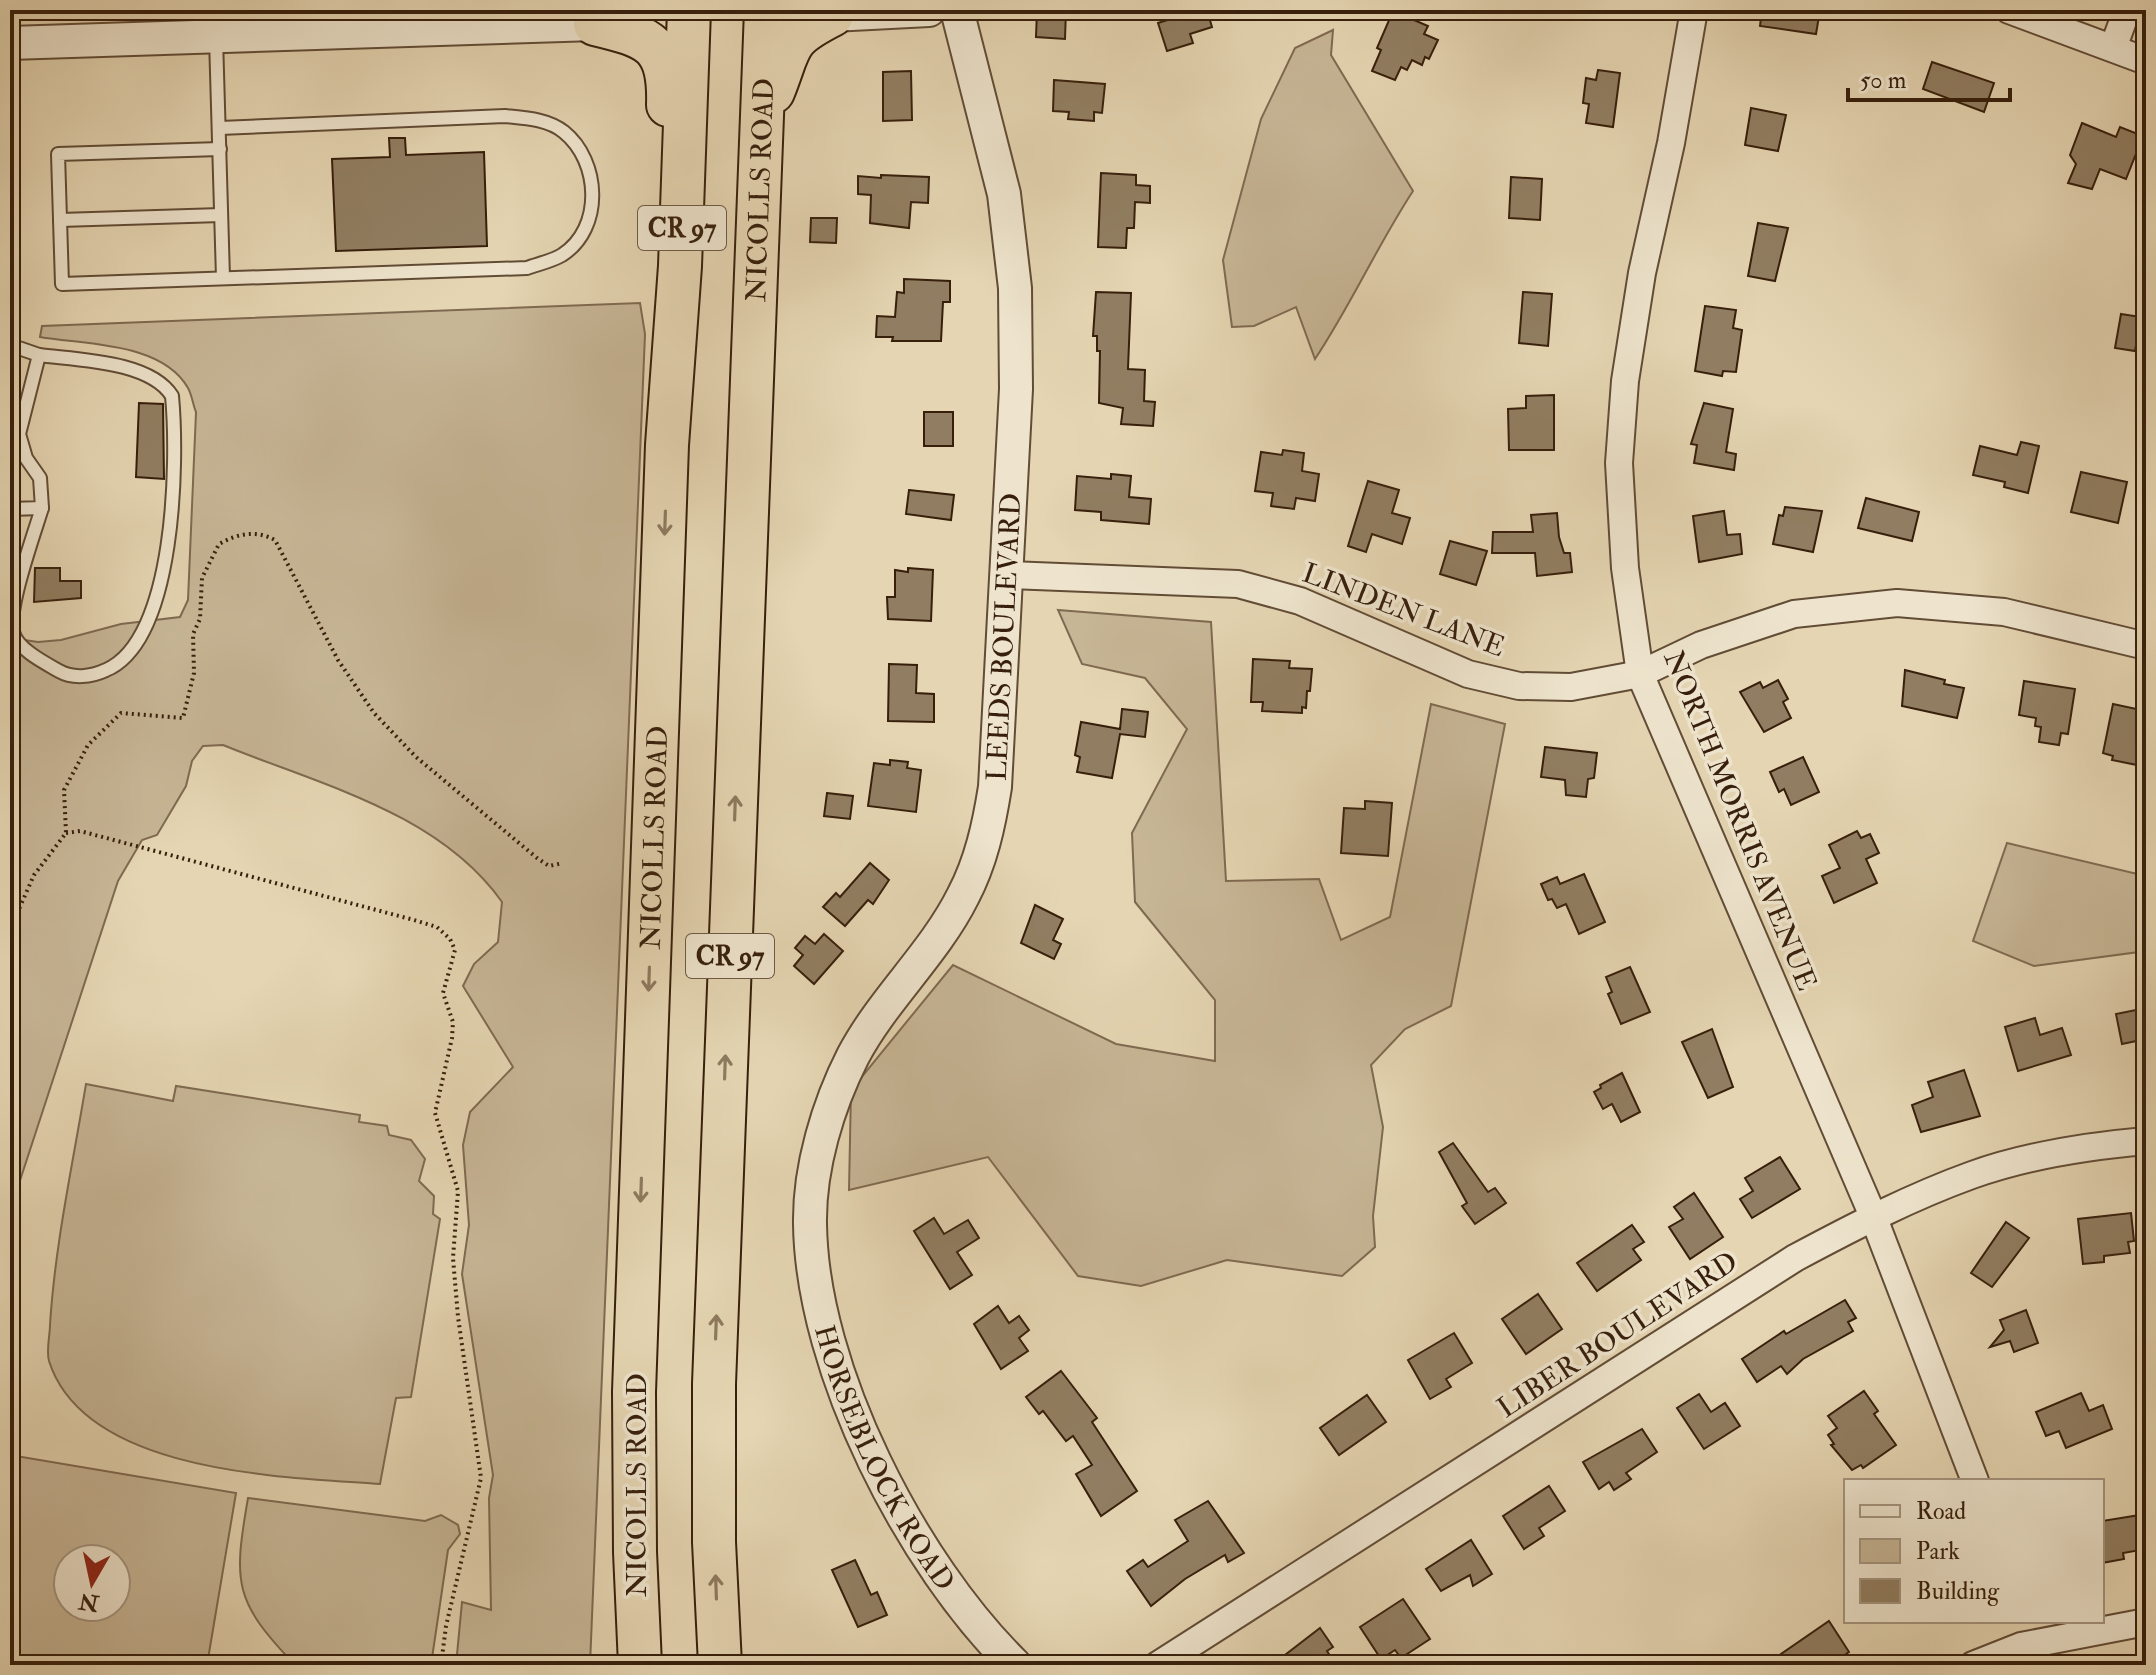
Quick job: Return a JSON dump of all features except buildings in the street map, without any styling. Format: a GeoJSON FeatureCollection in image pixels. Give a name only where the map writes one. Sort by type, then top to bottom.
{"type":"FeatureCollection","features":[{"type":"Feature","properties":{"kind":"highway"},"geometry":{"type":"LineString","coordinates":[[595,24],[642,10]]}},
{"type":"Feature","properties":{"kind":"highway","name":"NICOLLS ROAD"},"geometry":{"type":"LineString","coordinates":[[640,1665],[635,1552],[634,1392],[667,445],[680,266],[689,10]]}},
{"type":"Feature","properties":{"kind":"highway","name":"NICOLLS ROAD"},"geometry":{"type":"LineString","coordinates":[[720,1665],[714,1542],[715,1353],[766,10]]}},
{"type":"Feature","properties":{"kind":"highway"},"geometry":{"type":"LineString","coordinates":[[761,115],[775,89],[789,45],[828,13]]}},
{"type":"Feature","properties":{"kind":"highway"},"geometry":{"type":"LineString","coordinates":[[595,24],[643,38],[660,53],[668,75],[663,264],[667,445]]}},
{"type":"Feature","properties":{"kind":"street"},"geometry":{"type":"LineString","coordinates":[[828,13],[929,10]]}},
{"type":"Feature","properties":{"kind":"street","name":"LEEDS BOULEVARD"},"geometry":{"type":"LineString","coordinates":[[810,1223],[811,1192],[822,1141],[852,1057],[962,899],[985,841],[995,787],[1016,389],[1015,288],[1004,194],[957,10]]}},
{"type":"Feature","properties":{"kind":"street","name":"NORTH MORRIS AVENUE"},"geometry":{"type":"LineString","coordinates":[[1694,10],[1671,143],[1642,273],[1624,394],[1620,478],[1625,568],[1640,674],[1873,1216],[1974,1479]]}},
{"type":"Feature","properties":{"kind":"street"},"geometry":{"type":"LineString","coordinates":[[2009,10],[2146,61]]}},
{"type":"Feature","properties":{"kind":"street"},"geometry":{"type":"LineString","coordinates":[[2113,48],[2127,10]]}},
{"type":"Feature","properties":{"kind":"street"},"geometry":{"type":"LineString","coordinates":[[10,43],[216,38],[317,23],[595,24]]}},
{"type":"Feature","properties":{"kind":"street","name":"LINDEN LANE"},"geometry":{"type":"LineString","coordinates":[[1007,575],[1238,584],[1300,601],[1468,674],[1519,686],[1571,687],[1640,674],[1701,645],[1794,614],[1897,603],[2004,612],[2146,646]]}},
{"type":"Feature","properties":{"kind":"street","name":"LIBER BOULEVARD"},"geometry":{"type":"LineString","coordinates":[[1158,1665],[1795,1258],[1873,1216],[1974,1174],[2094,1146],[2146,1141]]}},
{"type":"Feature","properties":{"kind":"street","name":"HORSEBLOCK ROAD"},"geometry":{"type":"LineString","coordinates":[[810,1223],[821,1313],[847,1392],[883,1476],[934,1568],[965,1610],[1015,1665]]}},
{"type":"Feature","properties":{"kind":"street"},"geometry":{"type":"LineString","coordinates":[[1973,1665],[2019,1644],[2146,1622]]}},
{"type":"Feature","properties":{"kind":"lane"},"geometry":{"type":"LineString","coordinates":[[216,38],[223,278]]}},
{"type":"Feature","properties":{"kind":"lane"},"geometry":{"type":"LineString","coordinates":[[220,128],[505,116],[539,120],[563,131],[586,158],[592,184],[591,212],[580,238],[562,255],[527,268],[62,284],[58,154],[220,149]]}},
{"type":"Feature","properties":{"kind":"lane"},"geometry":{"type":"LineString","coordinates":[[60,220],[221,215]]}},
{"type":"Feature","properties":{"kind":"lane"},"geometry":{"type":"LineString","coordinates":[[10,345],[39,355],[142,372],[166,386],[172,396],[171,533],[162,580],[154,605],[125,656],[97,674],[65,674],[16,640],[12,629],[17,594],[42,508],[40,478],[26,458],[19,434],[39,355]]}},
{"type":"Feature","properties":{"kind":"lane"},"geometry":{"type":"LineString","coordinates":[[10,509],[42,508]]}},
{"type":"Feature","properties":{"kind":"path"},"geometry":{"type":"LineString","coordinates":[[10,955],[15,918],[34,875],[66,833],[64,790],[88,745],[121,713],[183,718],[194,673],[193,634],[200,619],[202,578],[219,544],[238,536],[261,533],[275,540],[338,660],[374,713],[416,757],[537,858],[549,866],[563,863]]}},
{"type":"Feature","properties":{"kind":"path"},"geometry":{"type":"LineString","coordinates":[[66,833],[80,831],[414,920],[437,927],[450,939],[455,950],[443,993],[453,1022],[452,1038],[435,1113],[458,1191],[453,1258],[481,1478],[446,1626],[441,1665]]}},
{"type":"Feature","properties":{"kind":"green space"},"geometry":{"type":"Polygon","coordinates":[[[1333,30],[1331,55],[1413,191],[1315,359],[1296,307],[1254,326],[1232,327],[1223,260],[1261,119],[1295,48],[1333,30]]]}},
{"type":"Feature","properties":{"kind":"green space"},"geometry":{"type":"Polygon","coordinates":[[[640,303],[645,334],[590,1665],[456,1665],[462,1602],[491,1610],[489,1498],[493,1475],[462,1274],[469,1225],[463,1145],[470,1112],[513,1067],[463,986],[474,964],[498,942],[502,902],[476,871],[446,846],[376,805],[223,745],[203,746],[192,761],[186,786],[157,835],[142,840],[118,881],[10,1211],[10,638],[38,642],[61,640],[121,624],[180,617],[188,600],[196,412],[188,388],[176,373],[160,362],[122,348],[40,337],[42,326],[640,303]]]}},
{"type":"Feature","properties":{"kind":"green space"},"geometry":{"type":"Polygon","coordinates":[[[1058,610],[1211,622],[1226,881],[1319,879],[1341,940],[1390,917],[1431,704],[1505,724],[1451,1006],[1405,1029],[1371,1065],[1383,1127],[1373,1216],[1375,1247],[1342,1276],[1227,1260],[1141,1286],[1078,1276],[988,1157],[849,1190],[851,1090],[953,965],[1116,1044],[1215,1061],[1215,1000],[1135,902],[1132,833],[1187,729],[1145,678],[1082,664],[1058,610]]]}},
{"type":"Feature","properties":{"kind":"green space"},"geometry":{"type":"Polygon","coordinates":[[[2007,843],[2146,876],[2146,951],[2034,966],[1973,941],[2007,843]]]}},
{"type":"Feature","properties":{"kind":"green space"},"geometry":{"type":"Polygon","coordinates":[[[86,1084],[173,1101],[176,1086],[360,1115],[359,1122],[387,1126],[389,1135],[411,1140],[425,1159],[419,1181],[434,1196],[433,1214],[440,1219],[411,1397],[396,1398],[380,1484],[293,1478],[192,1462],[145,1448],[103,1427],[70,1398],[49,1361],[48,1348],[60,1234],[86,1084]]]}},
{"type":"Feature","properties":{"kind":"green space"},"geometry":{"type":"Polygon","coordinates":[[[10,1455],[236,1493],[207,1665],[10,1665],[10,1455]]]}},
{"type":"Feature","properties":{"kind":"green space"},"geometry":{"type":"Polygon","coordinates":[[[248,1498],[425,1521],[441,1515],[458,1525],[460,1534],[448,1550],[431,1665],[295,1665],[260,1624],[243,1590],[240,1551],[248,1498]]]}}]}
